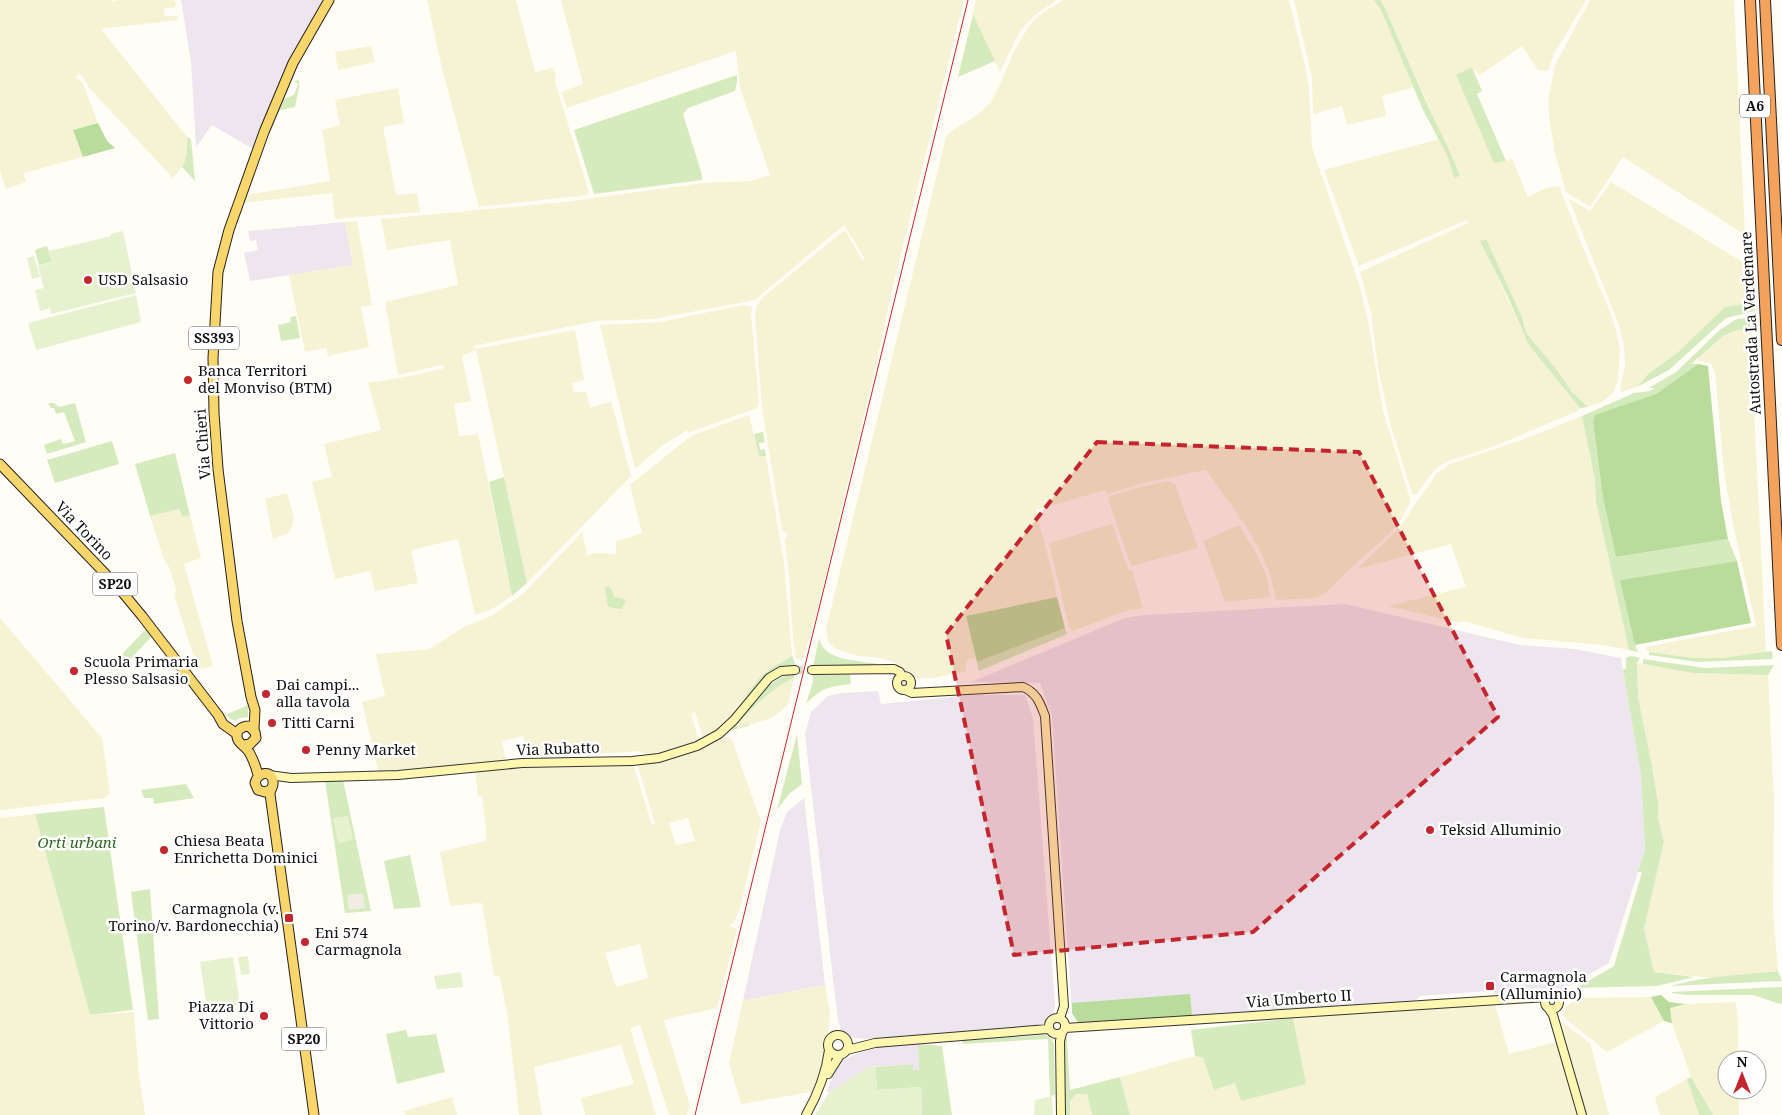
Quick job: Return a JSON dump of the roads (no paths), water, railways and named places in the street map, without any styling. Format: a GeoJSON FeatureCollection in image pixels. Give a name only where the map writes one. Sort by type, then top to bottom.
{"type":"FeatureCollection","features":[{"type":"Feature","properties":{"kind":"highway","name":"Autostrada La Verdemare"},"geometry":{"type":"LineString","coordinates":[[1750,0],[1782,644]]}},
{"type":"Feature","properties":{"kind":"highway","name":"Autostrada La Verdemare"},"geometry":{"type":"LineString","coordinates":[[1765,0],[1782,340]]}},
{"type":"Feature","properties":{"kind":"main road","name":"Via Chieri"},"geometry":{"type":"LineString","coordinates":[[264,775],[254,748],[256,735],[244,729],[255,710],[237,621],[220,493],[214,413],[213,358],[218,272],[229,230],[264,132],[293,63],[328,0]]}},
{"type":"Feature","properties":{"kind":"main road","name":"Via Torino"},"geometry":{"type":"LineString","coordinates":[[0,464],[118,587],[218,715],[244,729]]}},
{"type":"Feature","properties":{"kind":"main road"},"geometry":{"type":"LineString","coordinates":[[244,729],[238,740],[244,745],[264,775],[273,780],[268,789],[258,790],[255,780],[264,775]]}},
{"type":"Feature","properties":{"kind":"main road"},"geometry":{"type":"LineString","coordinates":[[244,745],[254,741]]}},
{"type":"Feature","properties":{"kind":"main road","name":"SP20"},"geometry":{"type":"LineString","coordinates":[[268,789],[268,806],[293,963],[314,1115]]}},
{"type":"Feature","properties":{"kind":"street"},"geometry":{"type":"LineString","coordinates":[[812,670],[894,669],[900,672],[902,676],[897,681],[901,690],[912,693],[1023,687],[1036,696],[1040,702],[1045,716],[1064,1006],[1060,1018],[1063,1020],[1057,1031],[1056,1041],[1059,1115]]}},
{"type":"Feature","properties":{"kind":"street","name":"Via Rubatto"},"geometry":{"type":"LineString","coordinates":[[291,778],[398,775],[522,764],[660,758],[697,746],[719,734],[734,720],[769,678],[781,671],[795,670]]}},
{"type":"Feature","properties":{"kind":"street"},"geometry":{"type":"LineString","coordinates":[[264,775],[291,778]]}},
{"type":"Feature","properties":{"kind":"street"},"geometry":{"type":"LineString","coordinates":[[268,789],[291,778]]}},
{"type":"Feature","properties":{"kind":"street","name":"Via Umberto II"},"geometry":{"type":"LineString","coordinates":[[847,1040],[874,1043],[1534,998],[1550,1006],[1582,1115]]}},
{"type":"Feature","properties":{"kind":"street"},"geometry":{"type":"LineString","coordinates":[[1057,1031],[1048,1025],[1052,1019],[1060,1018]]}},
{"type":"Feature","properties":{"kind":"street"},"geometry":{"type":"LineString","coordinates":[[806,1115],[816,1098],[827,1067],[830,1050],[828,1042],[833,1036],[840,1036],[847,1040],[848,1045],[822,1082]]}},
{"type":"Feature","properties":{"kind":"street","name":"Via Umberto II"},"geometry":{"type":"LineString","coordinates":[[844,1052],[874,1043]]}},
{"type":"Feature","properties":{"kind":"street"},"geometry":{"type":"LineString","coordinates":[[830,1050],[833,1053],[844,1052]]}},
{"type":"Feature","properties":{"kind":"tunnel"},"geometry":{"type":"LineString","coordinates":[[795,670],[812,670]]}},
{"type":"Feature","properties":{"kind":"railway"},"geometry":{"type":"LineString","coordinates":[[695,1115],[968,0]]}},
{"type":"Feature","properties":{"kind":"place","name":"USD Salsasio"},"geometry":{"type":"Point","coordinates":[88,280]}},
{"type":"Feature","properties":{"kind":"place","name":"Banca Territori del Monviso (BTM)"},"geometry":{"type":"Point","coordinates":[188,380]}},
{"type":"Feature","properties":{"kind":"place","name":"Scuola Primaria Plesso Salsasio"},"geometry":{"type":"Point","coordinates":[74,671]}},
{"type":"Feature","properties":{"kind":"place","name":"Dai campi... alla tavola"},"geometry":{"type":"Point","coordinates":[266,694]}},
{"type":"Feature","properties":{"kind":"place","name":"Titti Carni"},"geometry":{"type":"Point","coordinates":[272,723]}},
{"type":"Feature","properties":{"kind":"place","name":"Penny Market"},"geometry":{"type":"Point","coordinates":[306,750]}},
{"type":"Feature","properties":{"kind":"place","name":"Teksid Alluminio"},"geometry":{"type":"Point","coordinates":[1430,830]}},
{"type":"Feature","properties":{"kind":"place","name":"Chiesa Beata Enrichetta Dominici"},"geometry":{"type":"Point","coordinates":[164,850]}},
{"type":"Feature","properties":{"kind":"place","name":"Carmagnola (v. Torino/v. Bardonecchia)"},"geometry":{"type":"Point","coordinates":[289,918]}},
{"type":"Feature","properties":{"kind":"place","name":"Eni 574 Carmagnola"},"geometry":{"type":"Point","coordinates":[305,942]}},
{"type":"Feature","properties":{"kind":"place","name":"Carmagnola (Alluminio)"},"geometry":{"type":"Point","coordinates":[1490,986]}},
{"type":"Feature","properties":{"kind":"place","name":"Piazza Di Vittorio"},"geometry":{"type":"Point","coordinates":[264,1016]}},
{"type":"Feature","properties":{"kind":"park label","name":"Orti urbani"},"geometry":{"type":"Point","coordinates":[77,843]}}]}
